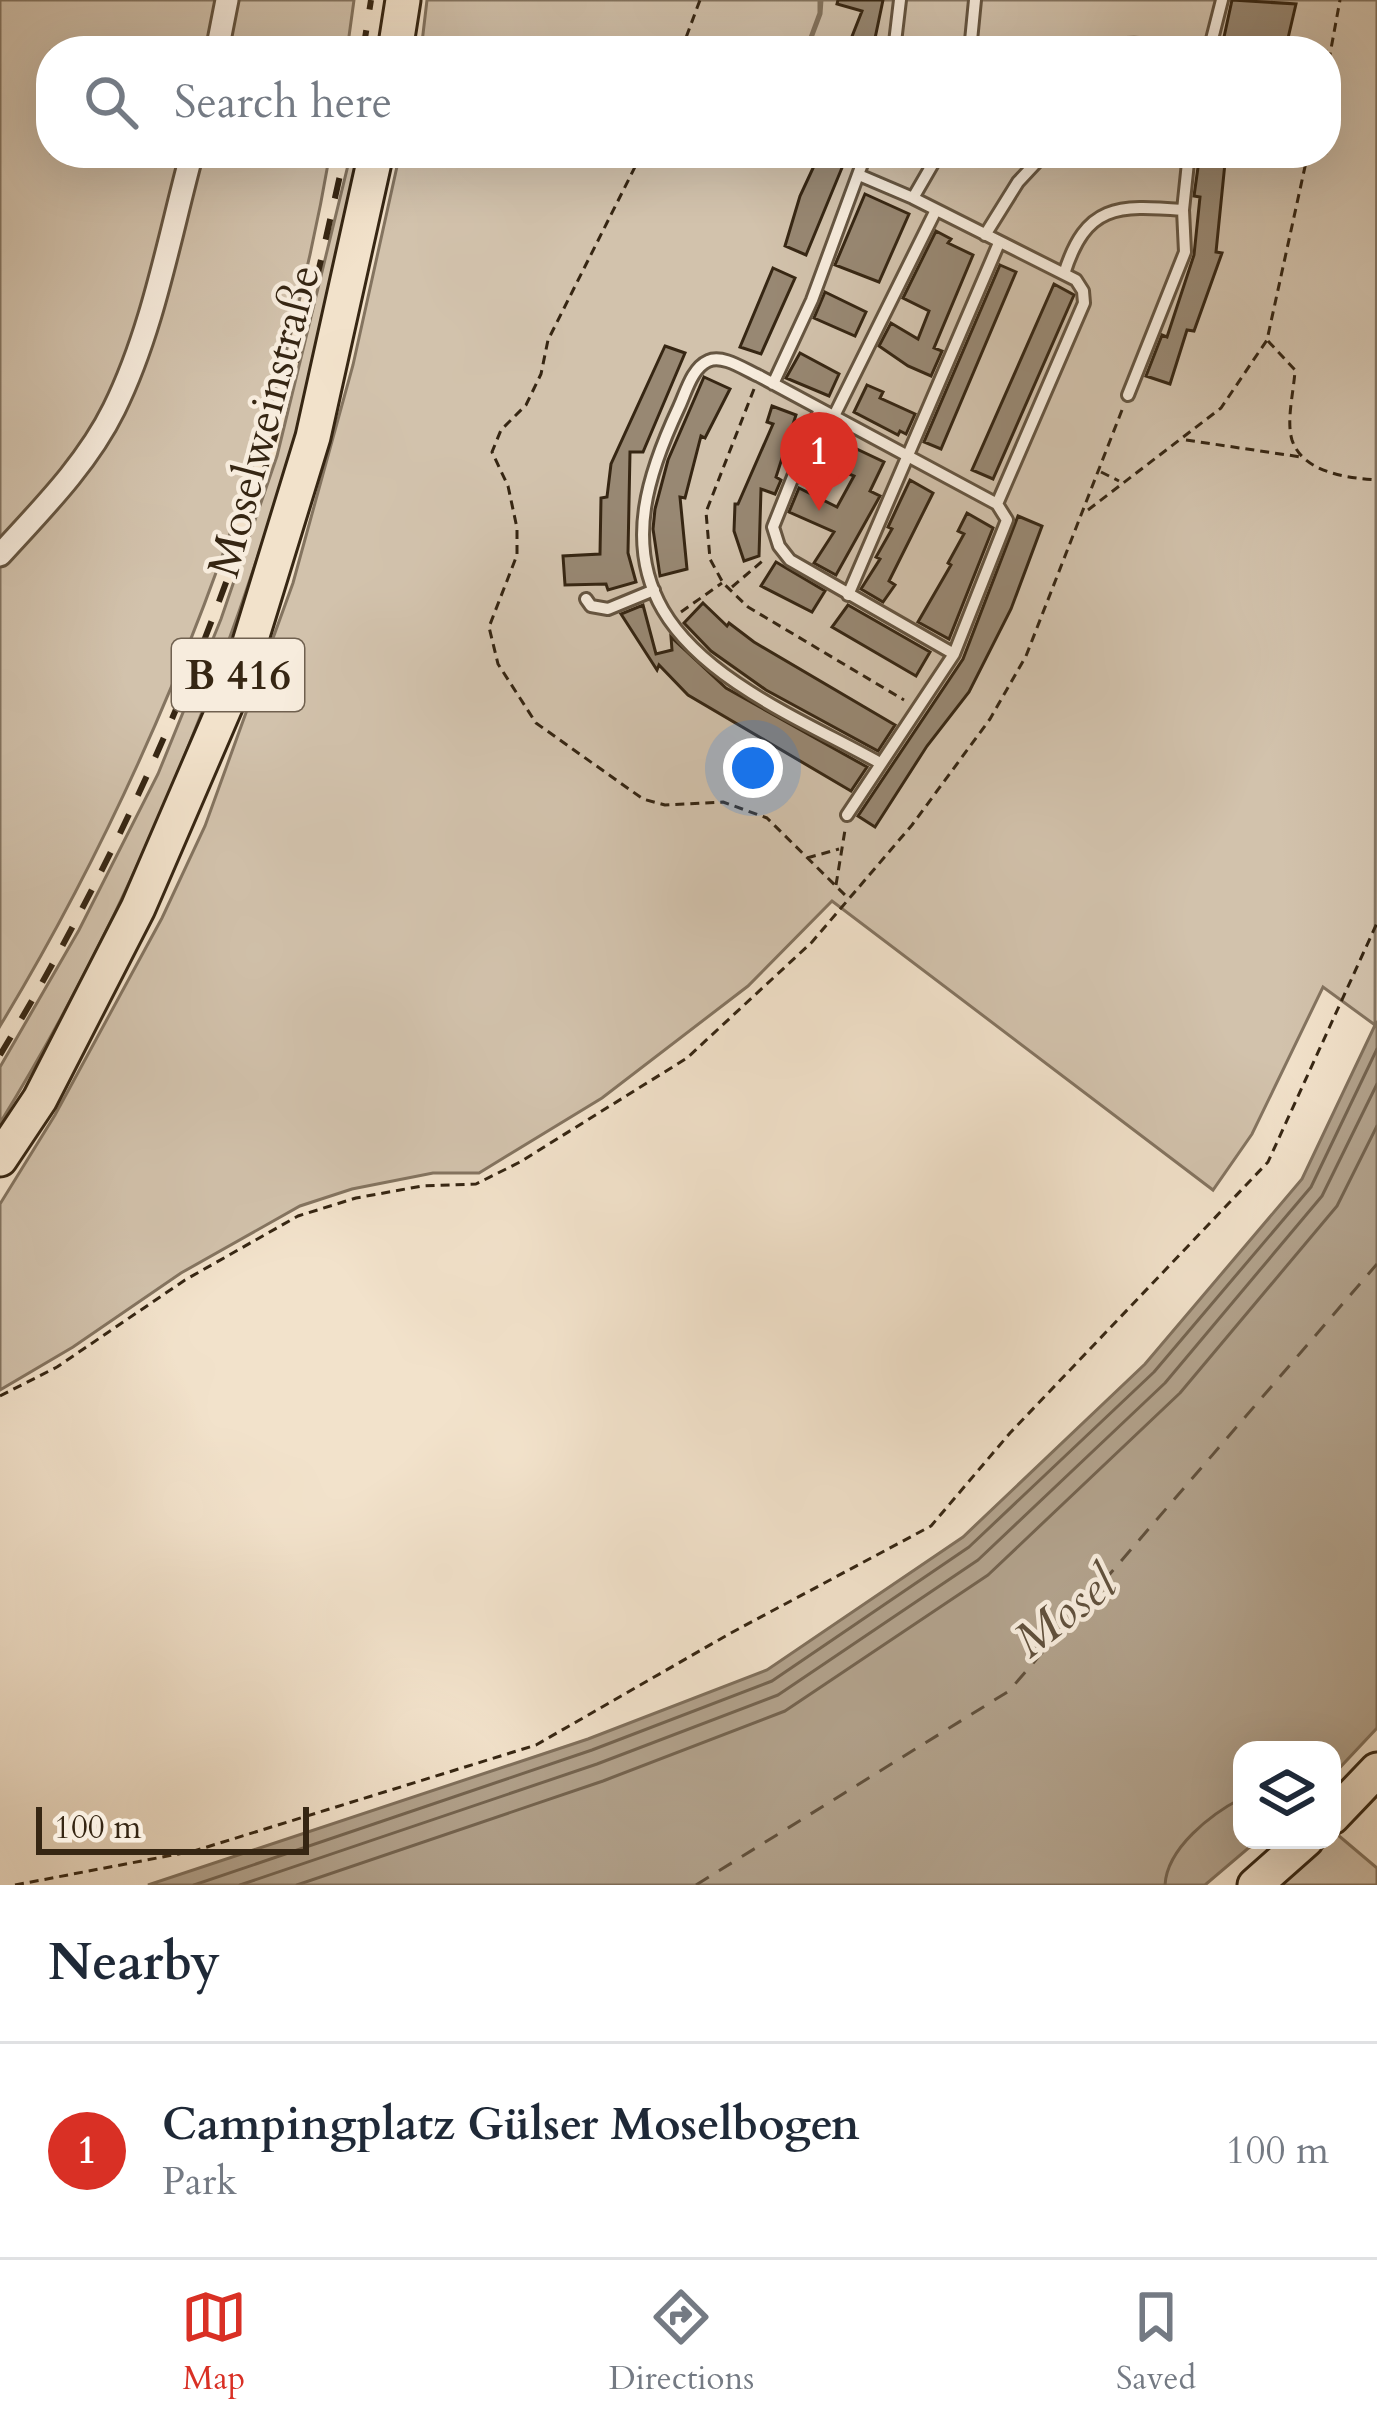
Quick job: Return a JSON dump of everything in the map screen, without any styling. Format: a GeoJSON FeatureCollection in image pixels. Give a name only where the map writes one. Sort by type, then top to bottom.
{"type":"FeatureCollection","features":[{"type":"Feature","properties":{"kind":"main road"},"geometry":{"type":"LineString","coordinates":[[397,36],[403,0]]}},
{"type":"Feature","properties":{"kind":"main road","name":"Moselweinstraße"},"geometry":{"type":"LineString","coordinates":[[0,1160],[40,1099],[138,908],[243,665],[313,437],[373,168]]}},
{"type":"Feature","properties":{"kind":"main road"},"geometry":{"type":"LineString","coordinates":[[1341,1808],[1377,1770]]}},
{"type":"Feature","properties":{"kind":"main road"},"geometry":{"type":"LineString","coordinates":[[1255,1885],[1296,1849]]}},
{"type":"Feature","properties":{"kind":"street"},"geometry":{"type":"LineString","coordinates":[[220,36],[227,0]]}},
{"type":"Feature","properties":{"kind":"street"},"geometry":{"type":"LineString","coordinates":[[0,555],[64,484],[113,411],[147,323],[188,168]]}},
{"type":"Feature","properties":{"kind":"lane"},"geometry":{"type":"LineString","coordinates":[[896,36],[900,0]]}},
{"type":"Feature","properties":{"kind":"lane"},"geometry":{"type":"LineString","coordinates":[[971,36],[975,0]]}},
{"type":"Feature","properties":{"kind":"lane"},"geometry":{"type":"LineString","coordinates":[[1211,36],[1222,0]]}},
{"type":"Feature","properties":{"kind":"lane"},"geometry":{"type":"LineString","coordinates":[[773,384],[812,300],[861,168]]}},
{"type":"Feature","properties":{"kind":"lane"},"geometry":{"type":"LineString","coordinates":[[913,198],[930,168]]}},
{"type":"Feature","properties":{"kind":"lane"},"geometry":{"type":"LineString","coordinates":[[985,236],[1031,168]]}},
{"type":"Feature","properties":{"kind":"lane"},"geometry":{"type":"LineString","coordinates":[[1128,395],[1184,252],[1187,168]]}},
{"type":"Feature","properties":{"kind":"lane"},"geometry":{"type":"LineString","coordinates":[[859,176],[1064,274],[1084,291],[1084,303],[998,504]]}},
{"type":"Feature","properties":{"kind":"lane"},"geometry":{"type":"LineString","coordinates":[[1064,274],[1085,227],[1100,216],[1118,208],[1183,210]]}},
{"type":"Feature","properties":{"kind":"lane"},"geometry":{"type":"LineString","coordinates":[[833,418],[935,212]]}},
{"type":"Feature","properties":{"kind":"lane"},"geometry":{"type":"LineString","coordinates":[[848,595],[999,243]]}},
{"type":"Feature","properties":{"kind":"lane"},"geometry":{"type":"LineString","coordinates":[[847,815],[954,654],[1007,520],[998,504],[759,376],[718,358],[704,362],[694,374],[648,479],[642,522],[646,571],[654,590],[687,645],[719,672],[880,764]]}},
{"type":"Feature","properties":{"kind":"lane"},"geometry":{"type":"LineString","coordinates":[[820,409],[773,527],[779,546],[790,560],[954,654]]}},
{"type":"Feature","properties":{"kind":"lane"},"geometry":{"type":"LineString","coordinates":[[586,599],[591,606],[608,609],[654,590]]}},
{"type":"Feature","properties":{"kind":"path"},"geometry":{"type":"LineString","coordinates":[[687,36],[700,0]]}},
{"type":"Feature","properties":{"kind":"path"},"geometry":{"type":"LineString","coordinates":[[1333,36],[1340,0]]}},
{"type":"Feature","properties":{"kind":"path"},"geometry":{"type":"LineString","coordinates":[[634,168],[548,340],[541,374],[526,405],[493,445],[494,463],[508,486],[518,528],[517,556],[489,628],[493,650],[526,714],[643,799],[665,805],[723,802],[767,818],[847,898]]}},
{"type":"Feature","properties":{"kind":"path"},"geometry":{"type":"LineString","coordinates":[[1084,513],[1221,408],[1267,340],[1305,168]]}},
{"type":"Feature","properties":{"kind":"path"},"geometry":{"type":"LineString","coordinates":[[1267,340],[1295,370],[1292,441],[1303,457]]}},
{"type":"Feature","properties":{"kind":"path"},"geometry":{"type":"LineString","coordinates":[[759,376],[706,512],[710,559],[723,583],[748,607],[917,708]]}},
{"type":"Feature","properties":{"kind":"path"},"geometry":{"type":"LineString","coordinates":[[0,1396],[57,1367],[185,1280],[298,1216],[400,1190],[476,1184],[520,1162],[687,1058],[812,942],[912,825],[961,759],[1026,656],[1128,395]]}},
{"type":"Feature","properties":{"kind":"path"},"geometry":{"type":"LineString","coordinates":[[1184,440],[1303,457],[1340,476],[1377,480]]}},
{"type":"Feature","properties":{"kind":"path"},"geometry":{"type":"LineString","coordinates":[[1099,471],[1121,482]]}},
{"type":"Feature","properties":{"kind":"path"},"geometry":{"type":"LineString","coordinates":[[730,588],[779,546]]}},
{"type":"Feature","properties":{"kind":"path"},"geometry":{"type":"LineString","coordinates":[[670,620],[723,583]]}},
{"type":"Feature","properties":{"kind":"path"},"geometry":{"type":"LineString","coordinates":[[836,887],[847,815]]}},
{"type":"Feature","properties":{"kind":"path"},"geometry":{"type":"LineString","coordinates":[[806,859],[842,848]]}},
{"type":"Feature","properties":{"kind":"path"},"geometry":{"type":"LineString","coordinates":[[14,1885],[194,1851],[536,1745],[729,1634],[932,1526],[1010,1433],[1268,1162],[1377,923]]}},
{"type":"Feature","properties":{"kind":"shaded area"},"geometry":{"type":"Polygon","coordinates":[[[0,0],[354,0],[349,36],[36,36],[36,168],[327,168],[279,378],[204,604],[110,823],[0,1026],[0,0]]]}},
{"type":"Feature","properties":{"kind":"shaded area"},"geometry":{"type":"Polygon","coordinates":[[[427,0],[819,0],[811,36],[423,36],[427,0]]]}},
{"type":"Feature","properties":{"kind":"shaded area"},"geometry":{"type":"Polygon","coordinates":[[[822,0],[1377,0],[1375,1025],[1323,987],[1252,1134],[1213,1190],[832,901],[748,986],[602,1098],[479,1173],[433,1173],[352,1189],[300,1206],[181,1273],[0,1390],[0,1204],[55,1115],[162,918],[205,826],[293,583],[353,365],[397,168],[1341,168],[1341,36],[813,36],[822,0]]]}},
{"type":"Feature","properties":{"kind":"shaded area"},"geometry":{"type":"Polygon","coordinates":[[[347,168],[357,168],[287,464],[199,720],[89,966],[0,1123],[0,1067],[79,930],[158,774],[221,619],[277,456],[347,168]]]}},
{"type":"Feature","properties":{"kind":"shaded area"},"geometry":{"type":"Polygon","coordinates":[[[1341,1838],[1377,1868],[1377,1885],[1267,1885],[1309,1849],[1341,1849],[1341,1838]]]}},
{"type":"Feature","properties":{"kind":"water","name":"Mosel"},"geometry":{"type":"Polygon","coordinates":[[[1377,1021],[1377,1728],[1341,1766],[1341,1741],[1233,1741],[1233,1849],[1247,1849],[1205,1885],[148,1885],[588,1739],[767,1670],[963,1537],[1145,1364],[1302,1179],[1377,1021]]]}},
{"type":"Feature","properties":{"kind":"building"},"geometry":{"type":"Polygon","coordinates":[[[838,0],[883,0],[876,36],[852,36],[862,11],[837,4],[838,0]]]}},
{"type":"Feature","properties":{"kind":"building"},"geometry":{"type":"Polygon","coordinates":[[[1232,0],[1296,4],[1289,36],[1224,36],[1232,0]]]}},
{"type":"Feature","properties":{"kind":"building"},"geometry":{"type":"Polygon","coordinates":[[[813,168],[842,168],[806,255],[785,246],[813,168]]]}},
{"type":"Feature","properties":{"kind":"building"},"geometry":{"type":"Polygon","coordinates":[[[1198,168],[1224,168],[1216,252],[1222,253],[1194,331],[1187,330],[1170,384],[1146,376],[1162,335],[1167,337],[1194,255],[1200,197],[1194,196],[1198,168]]]}},
{"type":"Feature","properties":{"kind":"building"},"geometry":{"type":"Polygon","coordinates":[[[865,194],[909,214],[879,282],[835,265],[865,194]]]}},
{"type":"Feature","properties":{"kind":"building"},"geometry":{"type":"Polygon","coordinates":[[[936,231],[973,255],[934,348],[942,351],[931,376],[879,346],[891,323],[918,339],[929,311],[903,298],[936,231]]]}},
{"type":"Feature","properties":{"kind":"building"},"geometry":{"type":"Polygon","coordinates":[[[1000,265],[1016,272],[941,449],[924,442],[1000,265]]]}},
{"type":"Feature","properties":{"kind":"building"},"geometry":{"type":"Polygon","coordinates":[[[773,268],[795,278],[761,354],[740,347],[773,268]]]}},
{"type":"Feature","properties":{"kind":"building"},"geometry":{"type":"Polygon","coordinates":[[[1054,284],[1074,295],[993,479],[972,470],[1054,284]]]}},
{"type":"Feature","properties":{"kind":"building"},"geometry":{"type":"Polygon","coordinates":[[[825,292],[866,312],[855,336],[814,318],[825,292]]]}},
{"type":"Feature","properties":{"kind":"building"},"geometry":{"type":"Polygon","coordinates":[[[665,346],[685,353],[643,452],[630,452],[628,553],[636,582],[608,590],[606,584],[565,585],[563,556],[600,554],[601,498],[607,497],[611,464],[665,346]]]}},
{"type":"Feature","properties":{"kind":"building"},"geometry":{"type":"Polygon","coordinates":[[[800,353],[839,374],[829,396],[786,378],[800,353]]]}},
{"type":"Feature","properties":{"kind":"building"},"geometry":{"type":"Polygon","coordinates":[[[704,377],[730,389],[705,438],[701,436],[685,498],[680,497],[687,569],[660,576],[655,509],[668,460],[704,377]]]}},
{"type":"Feature","properties":{"kind":"building"},"geometry":{"type":"Polygon","coordinates":[[[867,385],[883,392],[880,398],[915,414],[906,434],[900,431],[898,435],[854,412],[867,385]]]}},
{"type":"Feature","properties":{"kind":"building"},"geometry":{"type":"Polygon","coordinates":[[[772,406],[796,415],[775,494],[761,489],[759,556],[744,561],[734,531],[735,504],[773,424],[767,422],[772,406]]]}},
{"type":"Feature","properties":{"kind":"building"},"geometry":{"type":"Polygon","coordinates":[[[823,433],[884,462],[870,491],[880,496],[836,575],[814,563],[834,532],[789,512],[799,488],[837,507],[854,476],[813,459],[823,433]]]}},
{"type":"Feature","properties":{"kind":"building"},"geometry":{"type":"Polygon","coordinates":[[[910,480],[933,493],[889,581],[895,585],[883,602],[861,589],[880,559],[876,557],[910,480]]]}},
{"type":"Feature","properties":{"kind":"building"},"geometry":{"type":"Polygon","coordinates":[[[967,513],[993,528],[949,639],[918,622],[951,565],[967,513]]]}},
{"type":"Feature","properties":{"kind":"building"},"geometry":{"type":"Polygon","coordinates":[[[1018,516],[1042,526],[1011,609],[969,692],[927,746],[875,827],[858,816],[963,659],[1018,516]]]}},
{"type":"Feature","properties":{"kind":"building"},"geometry":{"type":"Polygon","coordinates":[[[776,562],[825,591],[812,612],[761,586],[776,562]]]}},
{"type":"Feature","properties":{"kind":"building"},"geometry":{"type":"Polygon","coordinates":[[[703,603],[727,626],[729,623],[895,725],[878,751],[766,690],[711,651],[684,623],[703,603]]]}},
{"type":"Feature","properties":{"kind":"building"},"geometry":{"type":"Polygon","coordinates":[[[643,605],[656,654],[672,650],[671,637],[726,688],[867,767],[851,791],[688,695],[659,665],[657,670],[621,614],[643,605]]]}},
{"type":"Feature","properties":{"kind":"building"},"geometry":{"type":"Polygon","coordinates":[[[848,605],[930,652],[916,676],[832,627],[848,605]]]}},
{"type":"Feature","properties":{"kind":"ferry route"},"geometry":{"type":"LineString","coordinates":[[696,1885],[1009,1691],[1377,1264]]}},
{"type":"Feature","properties":{"kind":"railway"},"geometry":{"type":"LineString","coordinates":[[365,36],[371,0]]}},
{"type":"Feature","properties":{"kind":"railway"},"geometry":{"type":"LineString","coordinates":[[0,1055],[119,835],[218,605],[283,410],[342,168]]}},
{"type":"Feature","properties":{"kind":"place","name":"Campingplatz Gülser Moselbogen"},"geometry":{"type":"Point","coordinates":[819,511]}}]}
